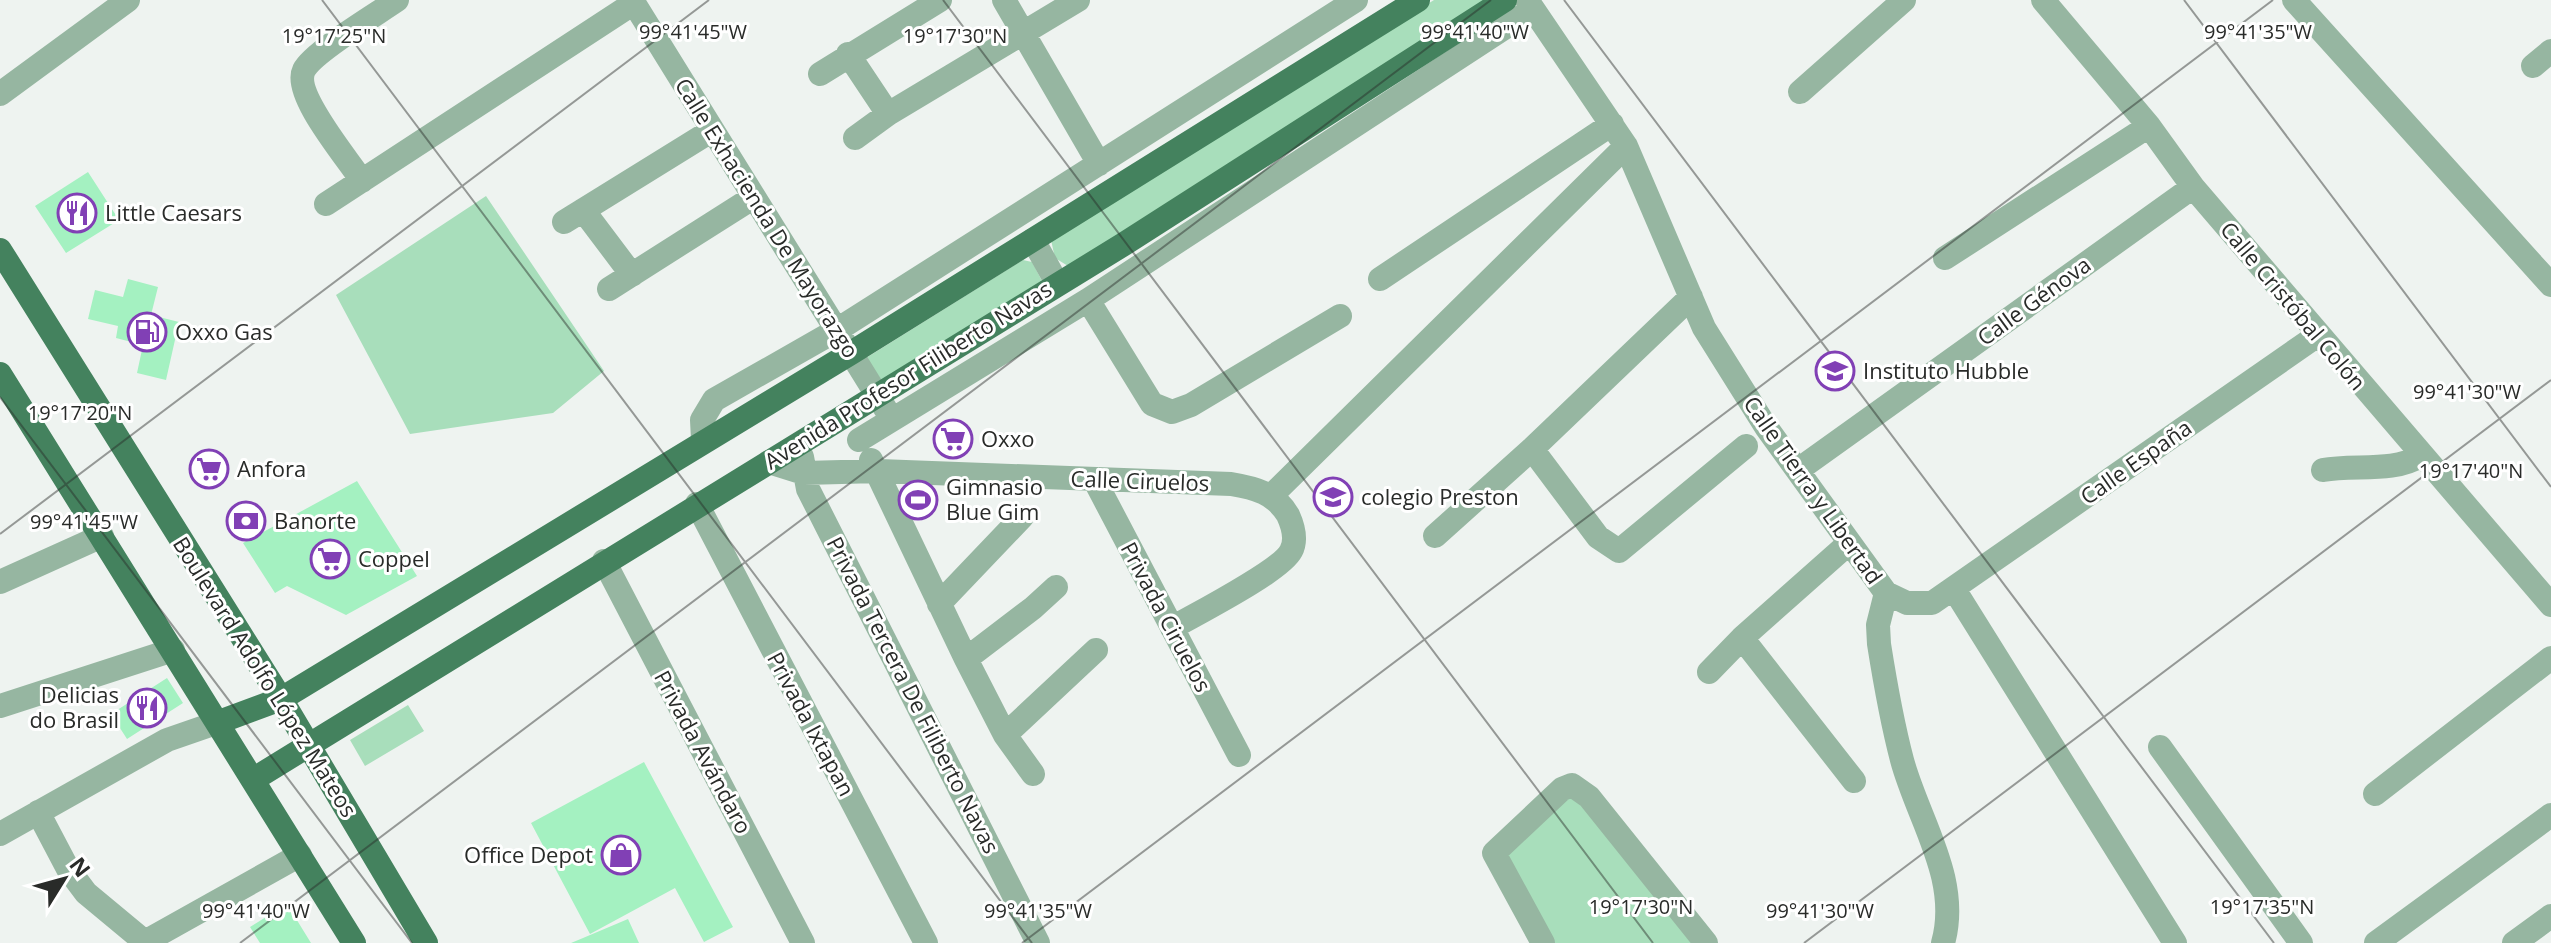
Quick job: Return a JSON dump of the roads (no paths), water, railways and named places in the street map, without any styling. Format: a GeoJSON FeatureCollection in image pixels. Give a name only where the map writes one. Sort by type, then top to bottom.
{"type":"FeatureCollection","features":[{"type":"Feature","properties":{"kind":"main road"},"geometry":{"type":"LineString","coordinates":[[219,722],[281,699],[703,439],[851,353],[1418,0]]}},
{"type":"Feature","properties":{"kind":"main road","name":"Avenida Profesor Filiberto Navas"},"geometry":{"type":"LineString","coordinates":[[254,779],[1124,244],[1505,0]]}},
{"type":"Feature","properties":{"kind":"main road","name":"Boulevard Adolfo López Mateos"},"geometry":{"type":"LineString","coordinates":[[0,250],[281,699],[426,943]]}},
{"type":"Feature","properties":{"kind":"main road"},"geometry":{"type":"LineString","coordinates":[[0,374],[354,943]]}},
{"type":"Feature","properties":{"kind":"street"},"geometry":{"type":"LineString","coordinates":[[0,94],[128,0]]}},
{"type":"Feature","properties":{"kind":"street"},"geometry":{"type":"LineString","coordinates":[[362,181],[308,102],[302,86],[302,74],[317,57],[397,0]]}},
{"type":"Feature","properties":{"kind":"street"},"geometry":{"type":"LineString","coordinates":[[820,74],[940,0]]}},
{"type":"Feature","properties":{"kind":"street"},"geometry":{"type":"LineString","coordinates":[[1004,0],[1099,164]]}},
{"type":"Feature","properties":{"kind":"street"},"geometry":{"type":"LineString","coordinates":[[855,138],[888,114],[1078,0]]}},
{"type":"Feature","properties":{"kind":"street"},"geometry":{"type":"LineString","coordinates":[[703,439],[702,420],[714,400],[837,330],[1356,0]]}},
{"type":"Feature","properties":{"kind":"street"},"geometry":{"type":"LineString","coordinates":[[1800,92],[1904,0]]}},
{"type":"Feature","properties":{"kind":"street","name":"Calle Cristóbal Colón"},"geometry":{"type":"LineString","coordinates":[[2043,0],[2149,126],[2193,187],[2420,456],[2551,605]]}},
{"type":"Feature","properties":{"kind":"street"},"geometry":{"type":"LineString","coordinates":[[2294,0],[2551,285]]}},
{"type":"Feature","properties":{"kind":"street"},"geometry":{"type":"LineString","coordinates":[[326,204],[633,1]]}},
{"type":"Feature","properties":{"kind":"street","name":"Calle Exhacienda De Mayorazgo"},"geometry":{"type":"LineString","coordinates":[[633,1],[893,420]]}},
{"type":"Feature","properties":{"kind":"street"},"geometry":{"type":"LineString","coordinates":[[859,440],[1088,300],[1530,5]]}},
{"type":"Feature","properties":{"kind":"street","name":"Calle Tierra y Libertad"},"geometry":{"type":"LineString","coordinates":[[1530,5],[1626,146],[1704,328],[1848,544],[1886,593],[1916,605],[1932,603],[1954,589]]}},
{"type":"Feature","properties":{"kind":"street"},"geometry":{"type":"LineString","coordinates":[[848,54],[888,114]]}},
{"type":"Feature","properties":{"kind":"street"},"geometry":{"type":"LineString","coordinates":[[1380,279],[1612,124]]}},
{"type":"Feature","properties":{"kind":"street"},"geometry":{"type":"LineString","coordinates":[[1945,258],[2149,126]]}},
{"type":"Feature","properties":{"kind":"street"},"geometry":{"type":"LineString","coordinates":[[632,275],[574,216],[711,131]]}},
{"type":"Feature","properties":{"kind":"street"},"geometry":{"type":"LineString","coordinates":[[1172,628],[1273,568],[1290,552],[1294,536],[1291,521],[1271,496],[1626,146]]}},
{"type":"Feature","properties":{"kind":"street","name":"Calle Génova"},"geometry":{"type":"LineString","coordinates":[[1798,470],[2193,187]]}},
{"type":"Feature","properties":{"kind":"street"},"geometry":{"type":"LineString","coordinates":[[609,289],[754,197]]}},
{"type":"Feature","properties":{"kind":"street"},"geometry":{"type":"LineString","coordinates":[[1033,240],[1057,283]]}},
{"type":"Feature","properties":{"kind":"street"},"geometry":{"type":"LineString","coordinates":[[1435,536],[1532,449],[1691,297]]}},
{"type":"Feature","properties":{"kind":"street"},"geometry":{"type":"LineString","coordinates":[[1088,300],[1152,404],[1172,412],[1191,405],[1340,316]]}},
{"type":"Feature","properties":{"kind":"street","name":"Calle España"},"geometry":{"type":"LineString","coordinates":[[1954,589],[2318,335]]}},
{"type":"Feature","properties":{"kind":"street"},"geometry":{"type":"LineString","coordinates":[[843,414],[879,471],[939,604],[1005,735],[1033,774]]}},
{"type":"Feature","properties":{"kind":"street","name":"Privada Tercera De Filiberto Navas"},"geometry":{"type":"LineString","coordinates":[[801,443],[808,489],[1038,943]]}},
{"type":"Feature","properties":{"kind":"street"},"geometry":{"type":"LineString","coordinates":[[1532,449],[1598,537],[1619,551],[1746,446]]}},
{"type":"Feature","properties":{"kind":"street"},"geometry":{"type":"LineString","coordinates":[[2323,470],[2347,466],[2396,466],[2420,456]]}},
{"type":"Feature","properties":{"kind":"street","name":"Calle Ciruelos"},"geometry":{"type":"LineString","coordinates":[[769,462],[804,473],[879,471],[1231,484],[1259,489],[1271,496]]}},
{"type":"Feature","properties":{"kind":"street","name":"Privada Ciruelos"},"geometry":{"type":"LineString","coordinates":[[1094,479],[1239,755]]}},
{"type":"Feature","properties":{"kind":"street","name":"Privada Ixtapan"},"geometry":{"type":"LineString","coordinates":[[697,504],[926,943]]}},
{"type":"Feature","properties":{"kind":"street"},"geometry":{"type":"LineString","coordinates":[[939,604],[1022,517]]}},
{"type":"Feature","properties":{"kind":"street"},"geometry":{"type":"LineString","coordinates":[[0,582],[102,536]]}},
{"type":"Feature","properties":{"kind":"street"},"geometry":{"type":"LineString","coordinates":[[1709,672],[1742,638],[1848,544]]}},
{"type":"Feature","properties":{"kind":"street","name":"Privada Avándaro"},"geometry":{"type":"LineString","coordinates":[[604,561],[803,943]]}},
{"type":"Feature","properties":{"kind":"street"},"geometry":{"type":"LineString","coordinates":[[966,659],[1056,587]]}},
{"type":"Feature","properties":{"kind":"street"},"geometry":{"type":"LineString","coordinates":[[1954,589],[2175,943]]}},
{"type":"Feature","properties":{"kind":"street"},"geometry":{"type":"LineString","coordinates":[[1886,593],[1878,625],[1879,644],[1902,761],[1946,883],[1949,922],[1943,943]]}},
{"type":"Feature","properties":{"kind":"street"},"geometry":{"type":"LineString","coordinates":[[1742,638],[1854,781]]}},
{"type":"Feature","properties":{"kind":"street"},"geometry":{"type":"LineString","coordinates":[[0,706],[173,650]]}},
{"type":"Feature","properties":{"kind":"street"},"geometry":{"type":"LineString","coordinates":[[1005,735],[1096,650]]}},
{"type":"Feature","properties":{"kind":"street"},"geometry":{"type":"LineString","coordinates":[[2375,794],[2551,658]]}},
{"type":"Feature","properties":{"kind":"street"},"geometry":{"type":"LineString","coordinates":[[0,834],[167,740],[219,722]]}},
{"type":"Feature","properties":{"kind":"street"},"geometry":{"type":"LineString","coordinates":[[2160,747],[2301,943]]}},
{"type":"Feature","properties":{"kind":"street"},"geometry":{"type":"LineString","coordinates":[[1543,943],[1494,853],[1562,789],[1572,785],[1589,797],[1706,943]]}},
{"type":"Feature","properties":{"kind":"street"},"geometry":{"type":"LineString","coordinates":[[38,812],[68,869],[86,893],[144,942],[300,855]]}},
{"type":"Feature","properties":{"kind":"street"},"geometry":{"type":"LineString","coordinates":[[2376,943],[2551,815]]}},
{"type":"Feature","properties":{"kind":"street"},"geometry":{"type":"LineString","coordinates":[[2514,943],[2551,916]]}},
{"type":"Feature","properties":{"kind":"place","name":"Little Caesars"},"geometry":{"type":"Point","coordinates":[77,213]}},
{"type":"Feature","properties":{"kind":"place","name":"Oxxo Gas"},"geometry":{"type":"Point","coordinates":[147,332]}},
{"type":"Feature","properties":{"kind":"place","name":"Instituto Hubble"},"geometry":{"type":"Point","coordinates":[1835,371]}},
{"type":"Feature","properties":{"kind":"place","name":"Oxxo"},"geometry":{"type":"Point","coordinates":[953,439]}},
{"type":"Feature","properties":{"kind":"place","name":"Anfora"},"geometry":{"type":"Point","coordinates":[209,469]}},
{"type":"Feature","properties":{"kind":"place","name":"colegio Preston"},"geometry":{"type":"Point","coordinates":[1333,497]}},
{"type":"Feature","properties":{"kind":"place","name":"Gimnasio Blue Gim"},"geometry":{"type":"Point","coordinates":[918,500]}},
{"type":"Feature","properties":{"kind":"place","name":"Banorte"},"geometry":{"type":"Point","coordinates":[246,521]}},
{"type":"Feature","properties":{"kind":"place","name":"Coppel"},"geometry":{"type":"Point","coordinates":[330,559]}},
{"type":"Feature","properties":{"kind":"place","name":"Delicias do Brasil"},"geometry":{"type":"Point","coordinates":[147,708]}},
{"type":"Feature","properties":{"kind":"place","name":"Office Depot"},"geometry":{"type":"Point","coordinates":[621,855]}}]}
